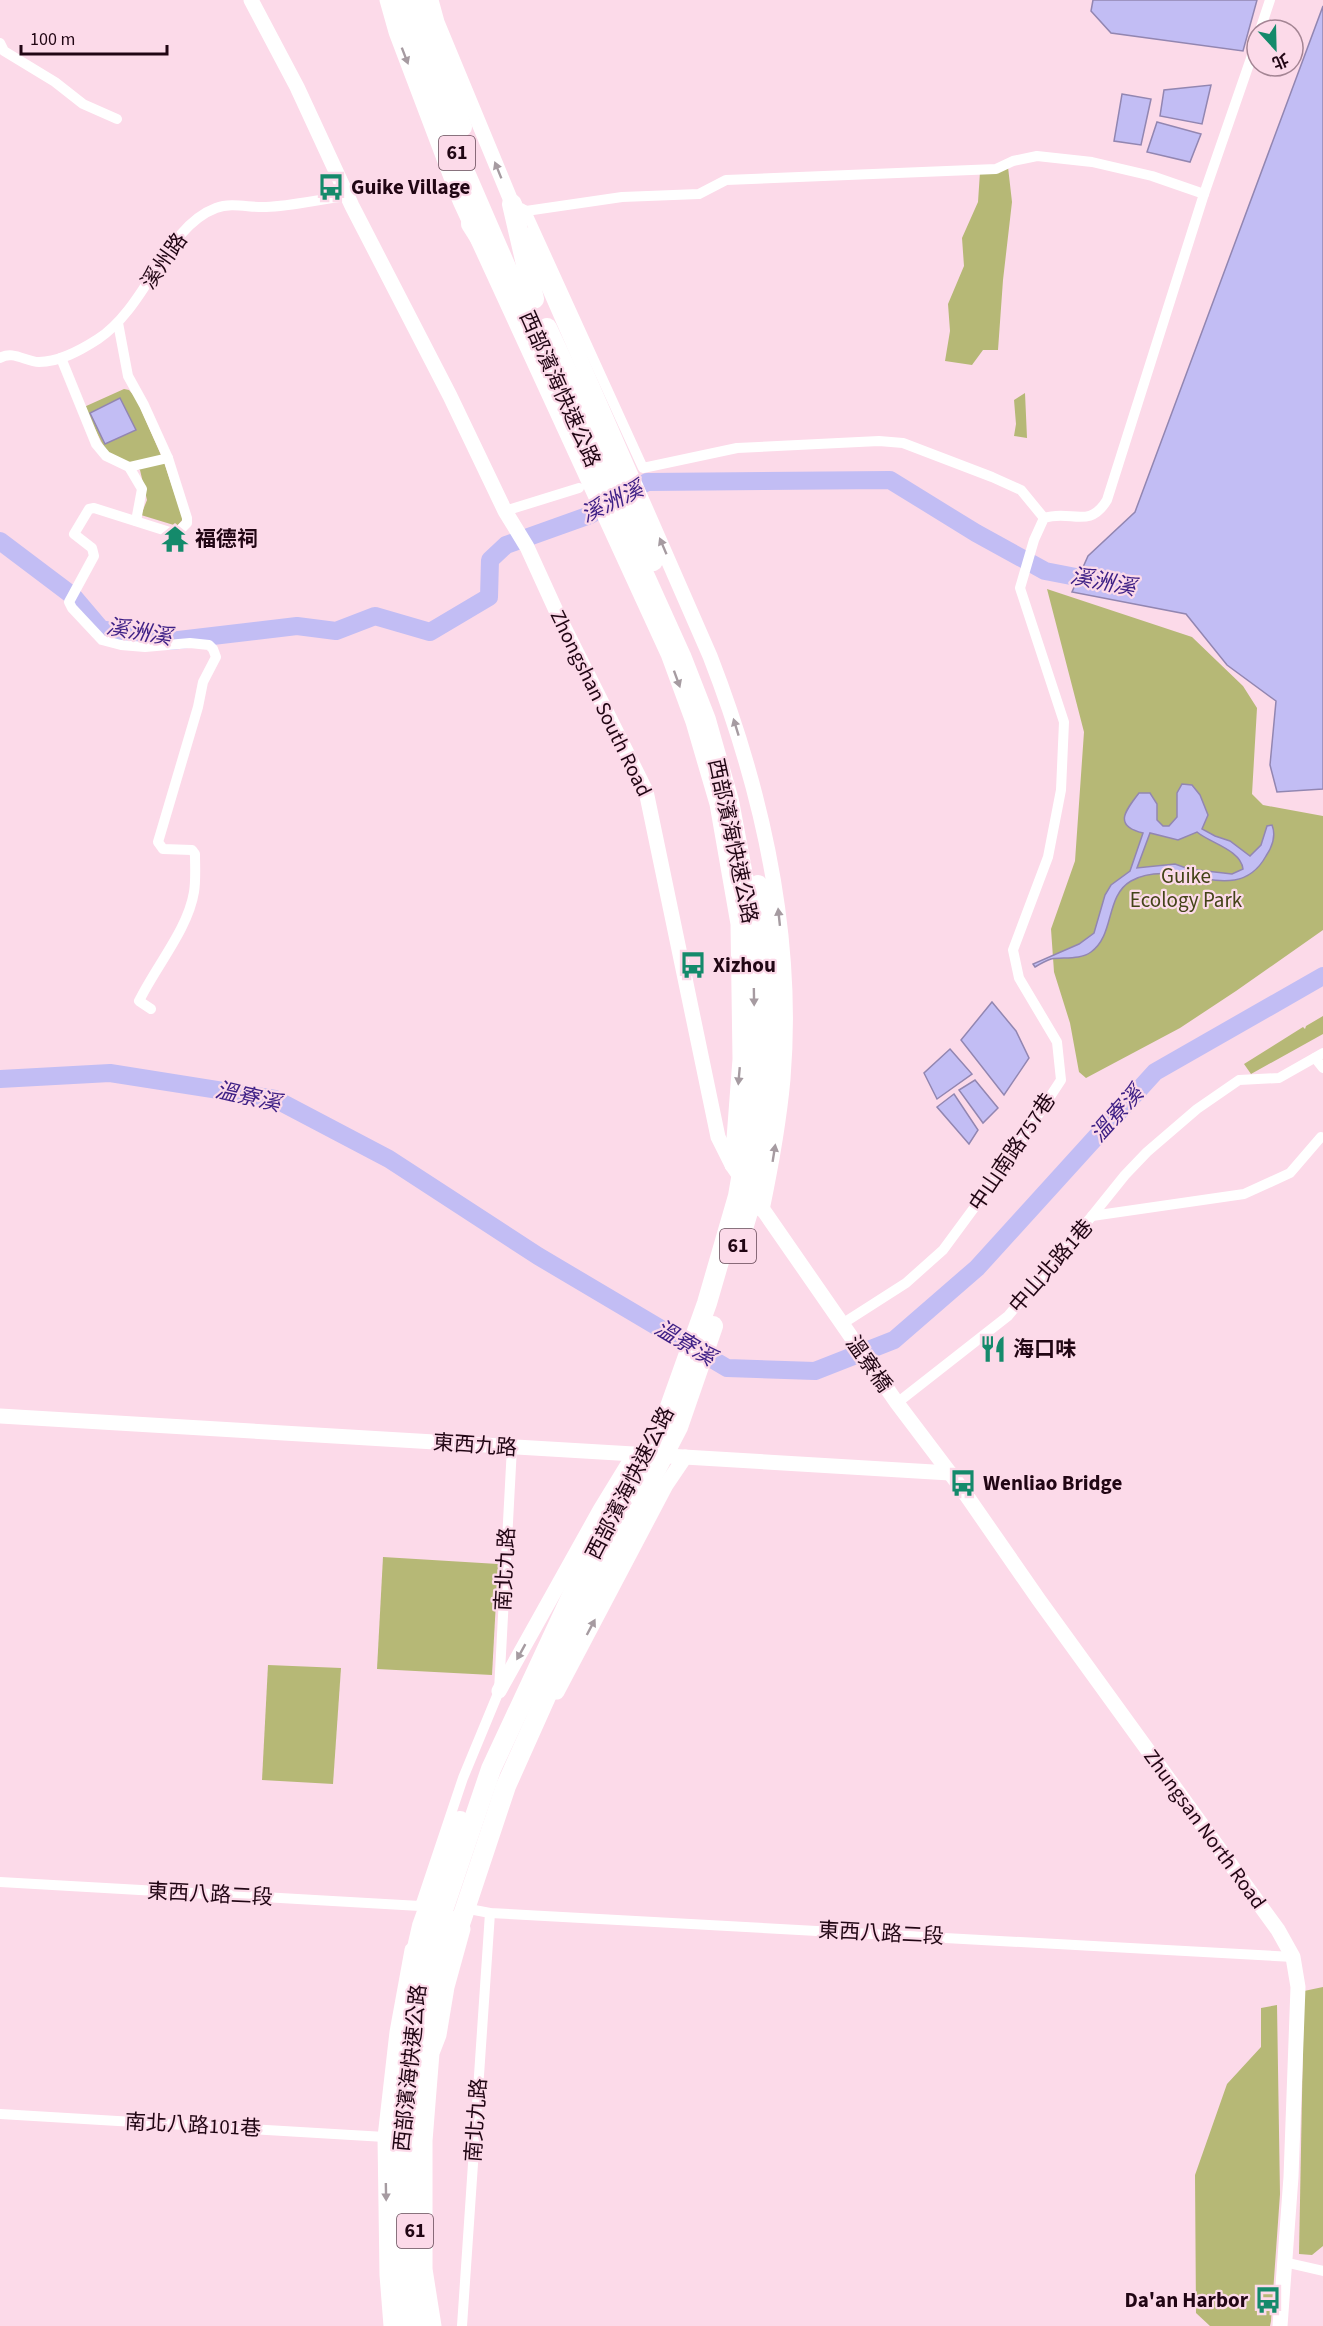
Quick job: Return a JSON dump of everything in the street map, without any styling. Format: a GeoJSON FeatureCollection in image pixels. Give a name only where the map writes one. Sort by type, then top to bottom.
{"type":"FeatureCollection","features":[{"type":"Feature","properties":{"kind":"highway","name":"西部濱海快速公路"},"geometry":{"type":"LineString","coordinates":[[401,0],[458,154],[528,302],[617,478],[718,717],[741,801],[767,925],[772,1053],[762,1140],[751,1202],[714,1323],[678,1427],[579,1599],[510,1751],[427,1980],[426,2031],[400,2136],[399,2273],[405,2326]]}},
{"type":"Feature","properties":{"kind":"highway","name":"西部濱海快速公路"},"geometry":{"type":"LineString","coordinates":[[417,0],[470,150],[528,302]]}},
{"type":"Feature","properties":{"kind":"highway"},"geometry":{"type":"LineString","coordinates":[[519,207],[528,302]]}},
{"type":"Feature","properties":{"kind":"highway"},"geometry":{"type":"LineString","coordinates":[[471,224],[528,302]]}},
{"type":"Feature","properties":{"kind":"highway"},"geometry":{"type":"LineString","coordinates":[[432,2053],[450,1953],[506,1786],[579,1599]]}},
{"type":"Feature","properties":{"kind":"highway"},"geometry":{"type":"LineString","coordinates":[[394,2058],[422,1926],[449,1849],[494,1735],[579,1599]]}},
{"type":"Feature","properties":{"kind":"highway","name":"西部濱海快速公路"},"geometry":{"type":"LineString","coordinates":[[400,2136],[422,2326]]}},
{"type":"Feature","properties":{"kind":"street"},"geometry":{"type":"LineString","coordinates":[[251,0],[297,87],[348,196],[450,396],[505,511],[586,487]]}},
{"type":"Feature","properties":{"kind":"street"},"geometry":{"type":"LineString","coordinates":[[387,0],[396,33],[460,201],[586,487],[611,529],[668,654],[693,722],[717,804],[738,924],[740,1059],[732,1165]]}},
{"type":"Feature","properties":{"kind":"street"},"geometry":{"type":"LineString","coordinates":[[431,0],[437,22],[519,207],[732,711],[754,783],[769,849],[779,916],[785,1014],[783,1078],[774,1155],[762,1210]]}},
{"type":"Feature","properties":{"kind":"street"},"geometry":{"type":"LineString","coordinates":[[1264,18],[1270,0]]}},
{"type":"Feature","properties":{"kind":"street"},"geometry":{"type":"LineString","coordinates":[[0,43],[4,51],[55,82],[83,104],[117,119]]}},
{"type":"Feature","properties":{"kind":"street"},"geometry":{"type":"LineString","coordinates":[[519,207],[643,468],[737,448],[879,441],[903,443],[1021,490],[1044,518],[1056,514],[1089,517],[1100,511],[1107,500],[1204,194],[1245,76]]}},
{"type":"Feature","properties":{"kind":"street"},"geometry":{"type":"LineString","coordinates":[[519,207],[622,197],[699,194],[726,180],[996,169],[1013,161],[1037,156],[1092,162],[1152,176],[1204,194]]}},
{"type":"Feature","properties":{"kind":"street","name":"溪州路"},"geometry":{"type":"LineString","coordinates":[[0,358],[12,355],[39,362],[61,358],[99,338],[118,323],[137,301],[171,247],[193,221],[214,209],[223,206],[296,205],[312,200],[348,196]]}},
{"type":"Feature","properties":{"kind":"street"},"geometry":{"type":"LineString","coordinates":[[118,323],[128,376],[168,458],[187,523],[176,534],[94,508],[89,509],[74,534],[92,548],[94,556],[69,602],[102,640],[121,645],[145,647],[190,643],[208,645],[213,649],[216,657],[203,682],[198,707],[158,842],[163,849],[192,850],[195,854],[195,891],[185,922],[151,976],[139,1001],[151,1009]]}},
{"type":"Feature","properties":{"kind":"street"},"geometry":{"type":"LineString","coordinates":[[61,358],[96,444],[106,456],[129,468],[142,489],[136,521]]}},
{"type":"Feature","properties":{"kind":"street"},"geometry":{"type":"LineString","coordinates":[[129,468],[168,458]]}},
{"type":"Feature","properties":{"kind":"street","name":"Zhongshan South Road"},"geometry":{"type":"LineString","coordinates":[[505,511],[526,547],[646,791],[718,1137],[732,1165],[842,1324]]}},
{"type":"Feature","properties":{"kind":"street","name":"中山南路757巷"},"geometry":{"type":"LineString","coordinates":[[842,1324],[906,1283],[943,1250],[1002,1170],[1061,1080],[1058,1042],[1019,978],[1013,950],[1048,857],[1061,790],[1064,722],[1020,588],[1034,540],[1044,518]]}},
{"type":"Feature","properties":{"kind":"street"},"geometry":{"type":"LineString","coordinates":[[1092,1216],[1147,1152],[1197,1109],[1239,1080],[1279,1078],[1319,1055],[1323,1068]]}},
{"type":"Feature","properties":{"kind":"street","name":"中山北路1巷"},"geometry":{"type":"LineString","coordinates":[[897,1403],[1008,1316],[1092,1216],[1244,1194],[1290,1173],[1321,1137]]}},
{"type":"Feature","properties":{"kind":"street","name":"溫寮橋"},"geometry":{"type":"LineString","coordinates":[[842,1324],[897,1403]]}},
{"type":"Feature","properties":{"kind":"street","name":"Zhungsan North Road"},"geometry":{"type":"LineString","coordinates":[[897,1403],[950,1473],[1278,1930],[1293,1957],[1298,1987],[1291,2177],[1280,2326]]}},
{"type":"Feature","properties":{"kind":"street","name":"東西九路"},"geometry":{"type":"LineString","coordinates":[[0,1416],[633,1456],[950,1473]]}},
{"type":"Feature","properties":{"kind":"street","name":"南北九路"},"geometry":{"type":"LineString","coordinates":[[420,1906],[463,1778],[499,1691],[512,1447]]}},
{"type":"Feature","properties":{"kind":"street"},"geometry":{"type":"LineString","coordinates":[[499,1691],[600,1510],[633,1456]]}},
{"type":"Feature","properties":{"kind":"street"},"geometry":{"type":"LineString","coordinates":[[434,2326],[425,2269],[425,2141],[432,2053],[439,2035],[447,1987],[469,1909],[498,1824],[559,1688],[666,1485],[685,1457]]}},
{"type":"Feature","properties":{"kind":"street","name":"東西八路二段"},"geometry":{"type":"LineString","coordinates":[[0,1882],[420,1906]]}},
{"type":"Feature","properties":{"kind":"street"},"geometry":{"type":"LineString","coordinates":[[391,2326],[387,2275],[400,2136],[394,2058],[420,1906]]}},
{"type":"Feature","properties":{"kind":"street","name":"東西八路二段"},"geometry":{"type":"LineString","coordinates":[[469,1909],[490,1913],[1293,1957]]}},
{"type":"Feature","properties":{"kind":"street","name":"南北九路"},"geometry":{"type":"LineString","coordinates":[[462,2326],[490,1913]]}},
{"type":"Feature","properties":{"kind":"street","name":"南北八路101巷"},"geometry":{"type":"LineString","coordinates":[[0,2114],[400,2136]]}},
{"type":"Feature","properties":{"kind":"street"},"geometry":{"type":"LineString","coordinates":[[1284,2262],[1323,2271]]}},
{"type":"Feature","properties":{"kind":"green space"},"geometry":{"type":"Polygon","coordinates":[[[1008,167],[1012,202],[998,350],[983,350],[972,365],[945,361],[950,331],[948,304],[964,266],[962,238],[978,202],[980,172],[1008,167]]]}},
{"type":"Feature","properties":{"kind":"green space"},"geometry":{"type":"Polygon","coordinates":[[[124,389],[129,390],[136,398],[164,462],[183,519],[177,526],[141,515],[147,500],[140,470],[107,453],[84,407],[124,389]]]}},
{"type":"Feature","properties":{"kind":"green space"},"geometry":{"type":"Polygon","coordinates":[[[1025,393],[1027,438],[1014,436],[1016,424],[1014,400],[1025,393]]]}},
{"type":"Feature","properties":{"kind":"green space","name":"Guike Ecology Park"},"geometry":{"type":"Polygon","coordinates":[[[1047,589],[1192,637],[1243,686],[1257,708],[1252,794],[1263,805],[1323,816],[1323,930],[1180,1028],[1086,1078],[1079,1072],[1070,1023],[1054,972],[1051,929],[1075,861],[1084,732],[1047,589]]]}},
{"type":"Feature","properties":{"kind":"green space"},"geometry":{"type":"Polygon","coordinates":[[[1323,1016],[1323,1034],[1251,1074],[1244,1064],[1323,1016]]]}},
{"type":"Feature","properties":{"kind":"green space"},"geometry":{"type":"Polygon","coordinates":[[[383,1557],[498,1564],[492,1675],[377,1669],[383,1557]]]}},
{"type":"Feature","properties":{"kind":"green space"},"geometry":{"type":"Polygon","coordinates":[[[268,1665],[341,1668],[333,1784],[262,1780],[268,1665]]]}},
{"type":"Feature","properties":{"kind":"green space"},"geometry":{"type":"Polygon","coordinates":[[[1323,1987],[1323,2246],[1312,2255],[1299,2254],[1304,1991],[1323,1987]]]}},
{"type":"Feature","properties":{"kind":"green space"},"geometry":{"type":"Polygon","coordinates":[[[1277,2005],[1280,2194],[1270,2326],[1210,2326],[1196,2313],[1195,2175],[1227,2084],[1261,2047],[1261,2008],[1277,2005]]]}},
{"type":"Feature","properties":{"kind":"water"},"geometry":{"type":"Polygon","coordinates":[[[1093,0],[1257,0],[1252,18],[1245,18],[1243,51],[1111,33],[1091,11],[1093,0]]]}},
{"type":"Feature","properties":{"kind":"water"},"geometry":{"type":"Polygon","coordinates":[[[1323,6],[1323,789],[1277,792],[1270,765],[1276,701],[1227,665],[1186,614],[1072,592],[1088,556],[1135,512],[1296,78],[1305,78],[1305,54],[1323,6]]]}},
{"type":"Feature","properties":{"kind":"water"},"geometry":{"type":"Polygon","coordinates":[[[1211,85],[1202,124],[1160,116],[1164,90],[1211,85]]]}},
{"type":"Feature","properties":{"kind":"water"},"geometry":{"type":"Polygon","coordinates":[[[1122,94],[1151,99],[1141,145],[1114,141],[1122,94]]]}},
{"type":"Feature","properties":{"kind":"water"},"geometry":{"type":"Polygon","coordinates":[[[1157,122],[1201,134],[1190,162],[1147,152],[1157,122]]]}},
{"type":"Feature","properties":{"kind":"water"},"geometry":{"type":"Polygon","coordinates":[[[120,398],[136,430],[105,444],[90,413],[120,398]]]}},
{"type":"Feature","properties":{"kind":"water"},"geometry":{"type":"Polygon","coordinates":[[[1182,784],[1192,785],[1200,795],[1208,815],[1202,829],[1230,841],[1250,856],[1261,845],[1267,826],[1272,825],[1274,833],[1270,849],[1254,872],[1239,879],[1222,881],[1168,874],[1149,875],[1131,881],[1117,896],[1099,945],[1087,955],[1051,959],[1035,967],[1033,964],[1079,944],[1094,933],[1105,895],[1111,885],[1130,871],[1143,833],[1128,826],[1124,817],[1139,793],[1150,793],[1157,804],[1157,820],[1163,826],[1169,826],[1177,817],[1177,793],[1182,784]],[[1197,832],[1178,840],[1150,833],[1137,868],[1175,864],[1189,869],[1232,874],[1243,869],[1241,862],[1231,852],[1197,832]]]}},
{"type":"Feature","properties":{"kind":"water"},"geometry":{"type":"Polygon","coordinates":[[[992,1002],[1016,1031],[1029,1058],[1004,1095],[961,1040],[992,1002]]]}},
{"type":"Feature","properties":{"kind":"water"},"geometry":{"type":"Polygon","coordinates":[[[950,1049],[972,1074],[937,1099],[924,1073],[950,1049]]]}},
{"type":"Feature","properties":{"kind":"water"},"geometry":{"type":"Polygon","coordinates":[[[975,1080],[998,1108],[983,1123],[959,1090],[975,1080]]]}},
{"type":"Feature","properties":{"kind":"water"},"geometry":{"type":"Polygon","coordinates":[[[954,1094],[978,1130],[969,1144],[937,1107],[954,1094]]]}},
{"type":"Feature","properties":{"kind":"waterway","name":"溪洲溪"},"geometry":{"type":"LineString","coordinates":[[0,541],[73,596],[101,629],[170,641],[297,626],[336,631],[375,616],[430,632],[489,597],[490,560],[506,545],[590,515],[647,482],[890,480],[976,533],[1045,571],[1102,582]]}},
{"type":"Feature","properties":{"kind":"waterway","name":"溫寮溪"},"geometry":{"type":"LineString","coordinates":[[0,1079],[110,1073],[275,1099],[389,1159],[538,1256],[727,1368],[815,1371],[894,1340],[977,1268],[1155,1072],[1323,976]]}},
{"type":"Feature","properties":{"kind":"place","name":"Guike Village"},"geometry":{"type":"Point","coordinates":[331,187]}},
{"type":"Feature","properties":{"kind":"place","name":"福德祠"},"geometry":{"type":"Point","coordinates":[175,539]}},
{"type":"Feature","properties":{"kind":"place","name":"Xizhou"},"geometry":{"type":"Point","coordinates":[693,965]}},
{"type":"Feature","properties":{"kind":"place","name":"海口味"},"geometry":{"type":"Point","coordinates":[993,1349]}},
{"type":"Feature","properties":{"kind":"place","name":"Wenliao Bridge"},"geometry":{"type":"Point","coordinates":[963,1483]}},
{"type":"Feature","properties":{"kind":"place","name":"Da'an Harbor"},"geometry":{"type":"Point","coordinates":[1268,2300]}}]}
